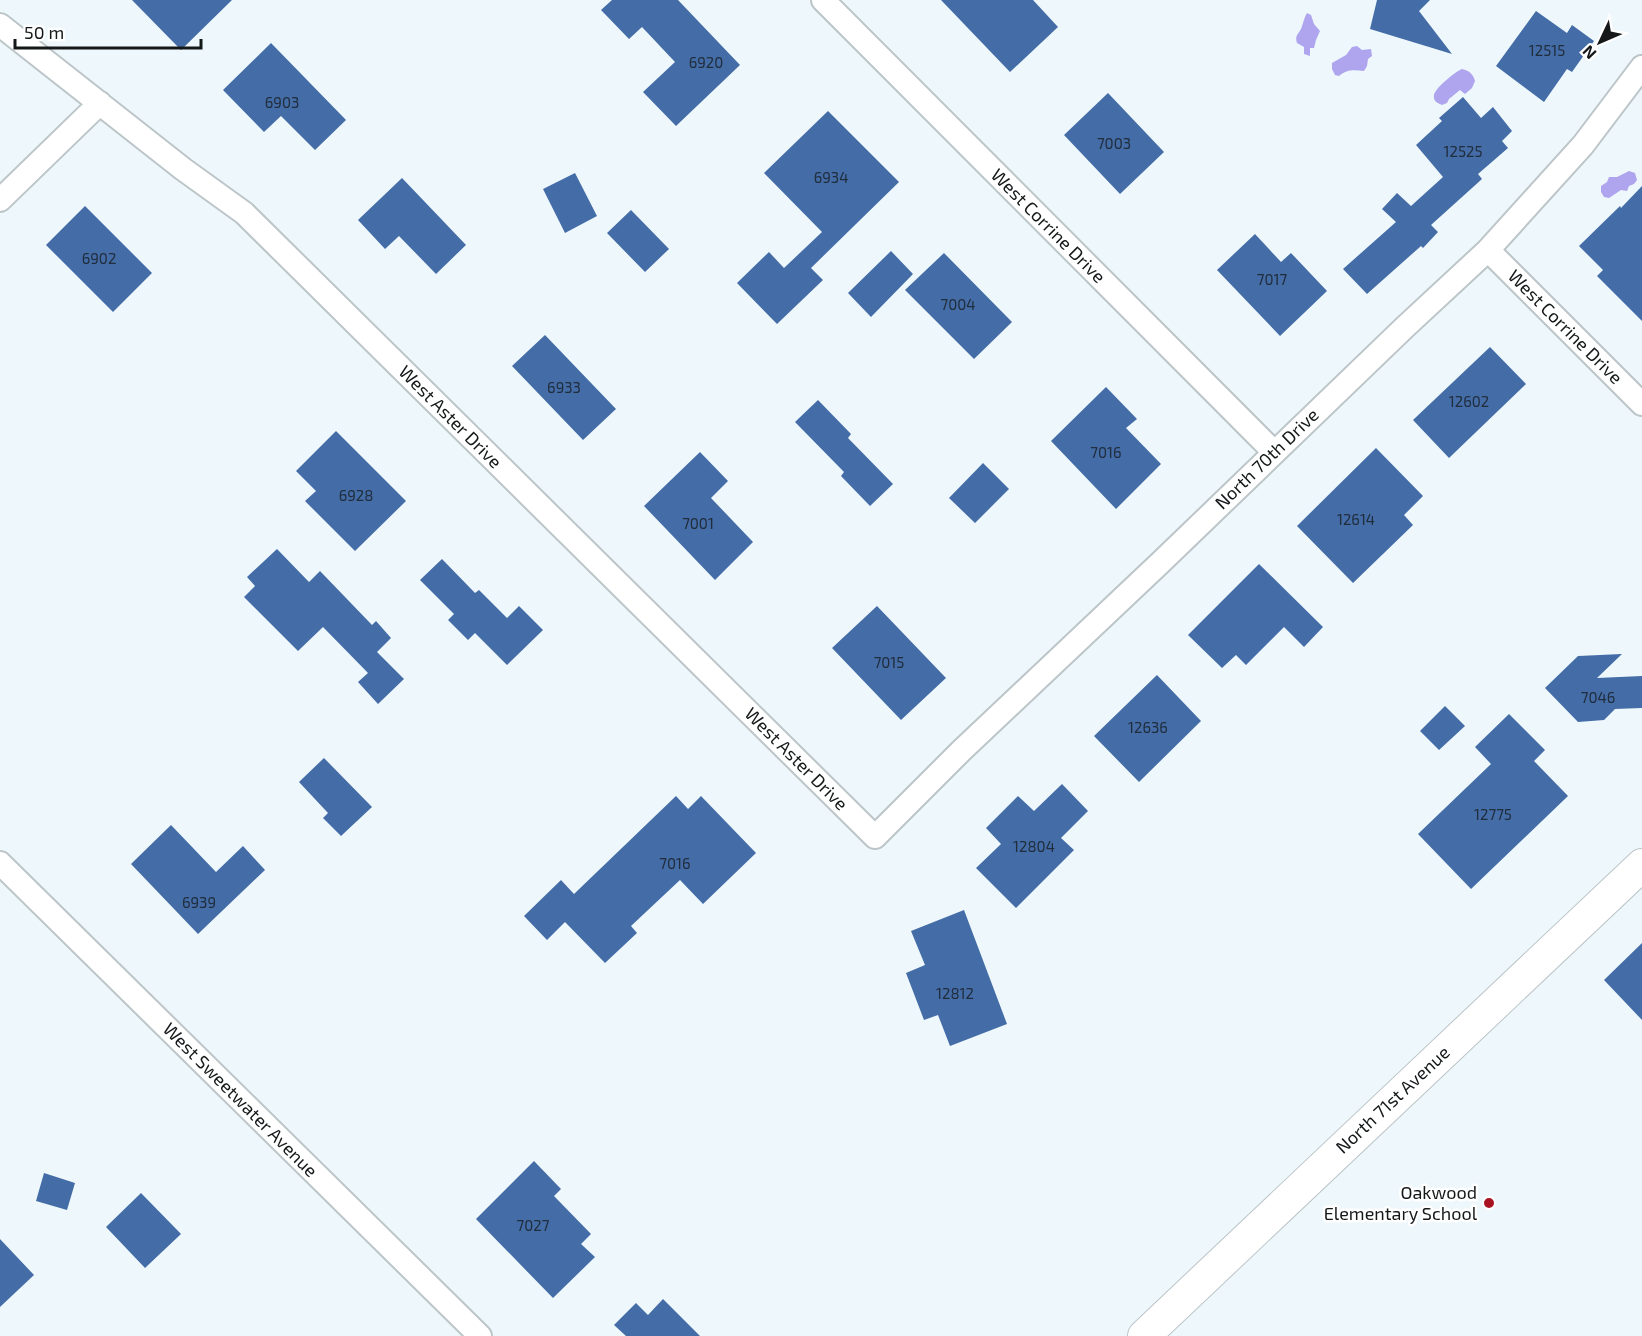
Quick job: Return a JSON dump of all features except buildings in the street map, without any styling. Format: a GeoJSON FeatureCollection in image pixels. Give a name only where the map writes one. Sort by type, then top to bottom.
{"type":"FeatureCollection","features":[{"type":"Feature","properties":{"kind":"street","name":"West Corrine Drive"},"geometry":{"type":"LineString","coordinates":[[823,0],[1274,452]]}},
{"type":"Feature","properties":{"kind":"street","name":"West Aster Drive"},"geometry":{"type":"LineString","coordinates":[[0,25],[183,169],[244,213],[875,837]]}},
{"type":"Feature","properties":{"kind":"street","name":"North 70th Drive"},"geometry":{"type":"LineString","coordinates":[[875,837],[961,751],[1488,250],[1583,145],[1642,67]]}},
{"type":"Feature","properties":{"kind":"street"},"geometry":{"type":"LineString","coordinates":[[0,200],[100,103]]}},
{"type":"Feature","properties":{"kind":"street","name":"West Corrine Drive"},"geometry":{"type":"LineString","coordinates":[[1488,250],[1642,404]]}},
{"type":"Feature","properties":{"kind":"street","name":"West Sweetwater Avenue"},"geometry":{"type":"LineString","coordinates":[[0,863],[480,1336]]}},
{"type":"Feature","properties":{"kind":"street","name":"North 71st Avenue"},"geometry":{"type":"LineString","coordinates":[[1144,1336],[1642,865]]}},
{"type":"Feature","properties":{"kind":"shaded area"},"geometry":{"type":"Polygon","coordinates":[[[1307,13],[1311,15],[1320,31],[1314,48],[1310,48],[1310,56],[1304,54],[1304,47],[1296,40],[1307,13]]]}},
{"type":"Feature","properties":{"kind":"shaded area"},"geometry":{"type":"Polygon","coordinates":[[[1357,46],[1362,50],[1371,49],[1372,56],[1368,59],[1364,71],[1335,75],[1332,63],[1346,55],[1352,47],[1357,46]]]}},
{"type":"Feature","properties":{"kind":"shaded area"},"geometry":{"type":"Polygon","coordinates":[[[1462,69],[1473,76],[1475,81],[1472,88],[1465,94],[1460,90],[1447,103],[1442,105],[1437,103],[1434,97],[1435,92],[1451,76],[1462,69]]]}},
{"type":"Feature","properties":{"kind":"shaded area"},"geometry":{"type":"Polygon","coordinates":[[[1629,171],[1635,173],[1637,180],[1634,184],[1629,186],[1627,191],[1621,190],[1609,198],[1604,197],[1601,186],[1607,182],[1609,177],[1617,177],[1629,171]]]}},
{"type":"Feature","properties":{"kind":"place","name":"Oakwood Elementary School"},"geometry":{"type":"Point","coordinates":[1489,1203]}}]}
